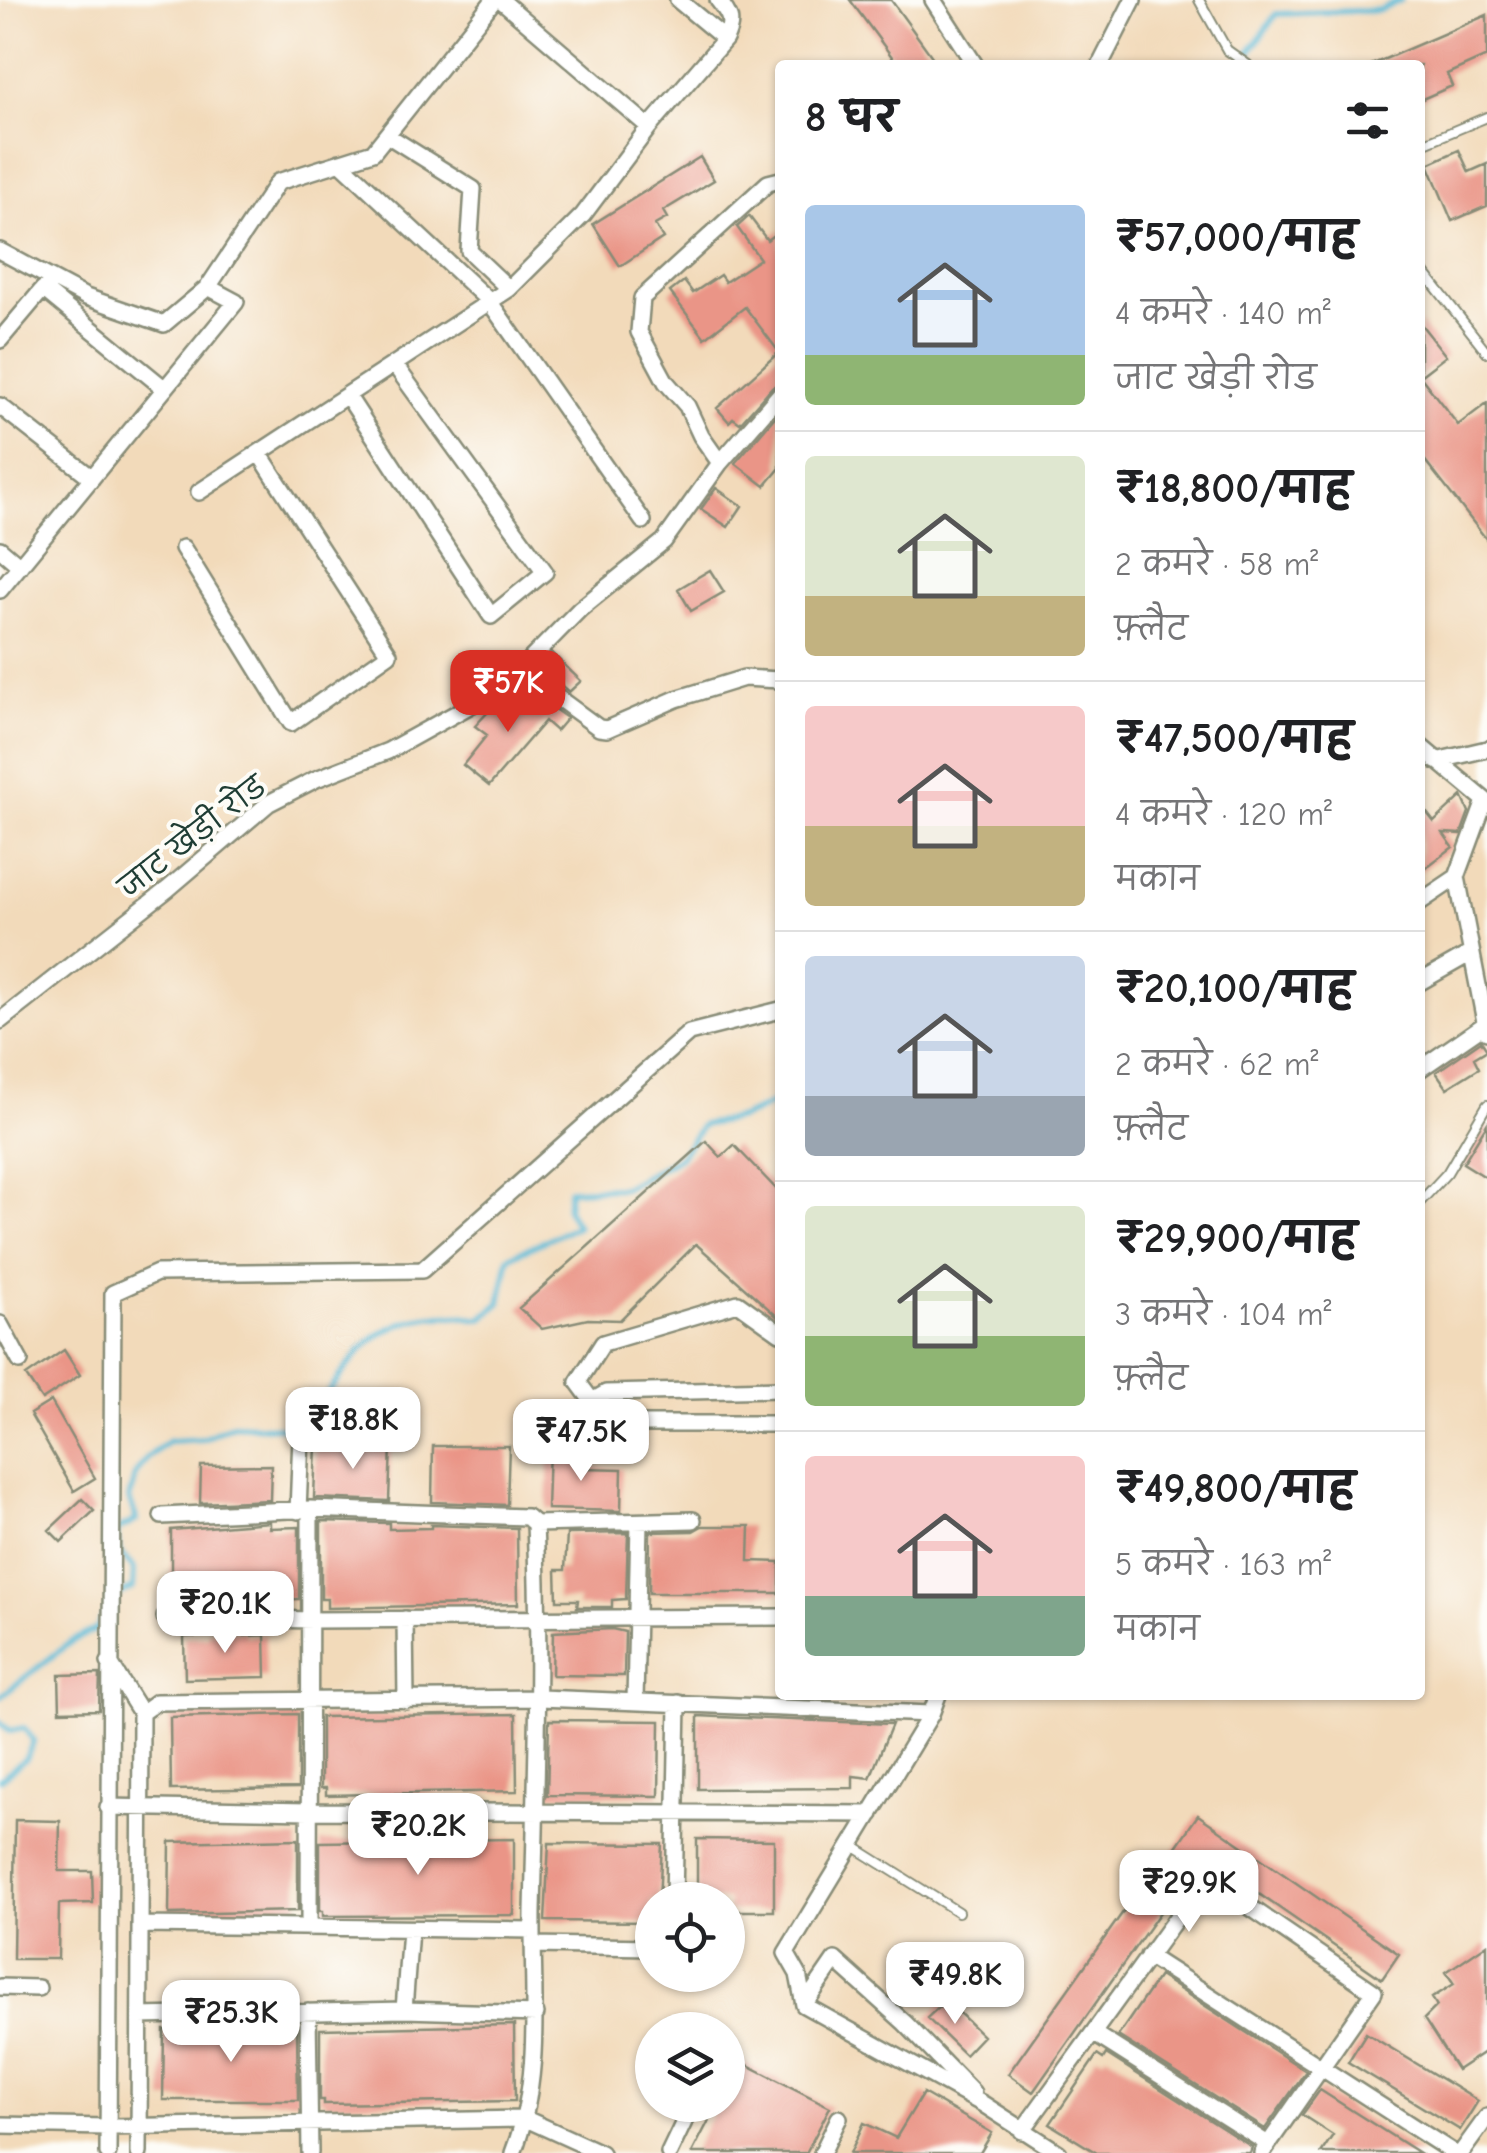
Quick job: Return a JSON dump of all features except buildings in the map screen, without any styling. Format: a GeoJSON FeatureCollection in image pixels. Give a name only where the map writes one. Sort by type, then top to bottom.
{"type":"FeatureCollection","features":[{"type":"Feature","properties":{"kind":"street"},"geometry":{"type":"LineString","coordinates":[[0,252],[86,297],[164,324],[208,287],[278,182],[373,152],[498,0],[650,127]]}},
{"type":"Feature","properties":{"kind":"street"},"geometry":{"type":"LineString","coordinates":[[678,0],[724,39]]}},
{"type":"Feature","properties":{"kind":"street"},"geometry":{"type":"LineString","coordinates":[[199,492],[508,289],[583,216],[650,127],[724,39],[731,26],[730,16],[718,0]]}},
{"type":"Feature","properties":{"kind":"street"},"geometry":{"type":"LineString","coordinates":[[933,0],[972,60]]}},
{"type":"Feature","properties":{"kind":"street"},"geometry":{"type":"LineString","coordinates":[[1103,60],[1133,0]]}},
{"type":"Feature","properties":{"kind":"street"},"geometry":{"type":"LineString","coordinates":[[386,135],[473,189],[469,250],[508,289]]}},
{"type":"Feature","properties":{"kind":"street"},"geometry":{"type":"LineString","coordinates":[[340,162],[490,301],[642,520]]}},
{"type":"Feature","properties":{"kind":"street"},"geometry":{"type":"LineString","coordinates":[[720,463],[687,406],[666,382],[639,332],[642,298],[775,182]]}},
{"type":"Feature","properties":{"kind":"street"},"geometry":{"type":"LineString","coordinates":[[0,590],[236,302],[208,287]]}},
{"type":"Feature","properties":{"kind":"street"},"geometry":{"type":"LineString","coordinates":[[0,340],[42,289],[165,389]]}},
{"type":"Feature","properties":{"kind":"street"},"geometry":{"type":"LineString","coordinates":[[347,395],[491,616],[545,572],[394,364]]}},
{"type":"Feature","properties":{"kind":"street","name":"जाट खेड़ी रोड"},"geometry":{"type":"LineString","coordinates":[[0,1021],[168,890],[268,803],[388,751],[472,704],[520,670],[580,609],[664,541],[720,463],[775,400]]}},
{"type":"Feature","properties":{"kind":"street"},"geometry":{"type":"LineString","coordinates":[[0,406],[92,478]]}},
{"type":"Feature","properties":{"kind":"street"},"geometry":{"type":"LineString","coordinates":[[183,548],[291,723],[389,654],[259,453]]}},
{"type":"Feature","properties":{"kind":"street"},"geometry":{"type":"LineString","coordinates":[[0,549],[20,566]]}},
{"type":"Feature","properties":{"kind":"street"},"geometry":{"type":"LineString","coordinates":[[520,670],[599,728],[608,729],[676,699],[744,678],[775,680]]}},
{"type":"Feature","properties":{"kind":"street"},"geometry":{"type":"LineString","coordinates":[[1436,761],[1487,749]]}},
{"type":"Feature","properties":{"kind":"street"},"geometry":{"type":"LineString","coordinates":[[1425,751],[1486,801],[1457,877],[1486,1029],[1425,1066]]}},
{"type":"Feature","properties":{"kind":"street"},"geometry":{"type":"LineString","coordinates":[[1425,899],[1457,877]]}},
{"type":"Feature","properties":{"kind":"street"},"geometry":{"type":"LineString","coordinates":[[1425,979],[1471,954]]}},
{"type":"Feature","properties":{"kind":"street"},"geometry":{"type":"LineString","coordinates":[[108,2153],[113,1292],[157,1273],[422,1270],[689,1033],[775,1011]]}},
{"type":"Feature","properties":{"kind":"street"},"geometry":{"type":"LineString","coordinates":[[775,1329],[738,1303],[603,1343],[578,1382],[592,1401],[597,1418],[611,1424],[775,1424]]}},
{"type":"Feature","properties":{"kind":"street"},"geometry":{"type":"LineString","coordinates":[[0,1324],[20,1362]]}},
{"type":"Feature","properties":{"kind":"street"},"geometry":{"type":"LineString","coordinates":[[592,1401],[606,1393],[775,1389]]}},
{"type":"Feature","properties":{"kind":"street"},"geometry":{"type":"LineString","coordinates":[[301,1436],[312,1620],[308,1928]]}},
{"type":"Feature","properties":{"kind":"street"},"geometry":{"type":"LineString","coordinates":[[162,1516],[304,1510],[527,1516],[535,1524],[540,1619],[533,1938],[536,2014],[526,2120],[513,2153]]}},
{"type":"Feature","properties":{"kind":"street"},"geometry":{"type":"LineString","coordinates":[[535,1524],[693,1520]]}},
{"type":"Feature","properties":{"kind":"street"},"geometry":{"type":"LineString","coordinates":[[635,1701],[639,1522]]}},
{"type":"Feature","properties":{"kind":"street"},"geometry":{"type":"LineString","coordinates":[[165,1617],[775,1617]]}},
{"type":"Feature","properties":{"kind":"street"},"geometry":{"type":"LineString","coordinates":[[405,1620],[406,1700]]}},
{"type":"Feature","properties":{"kind":"street"},"geometry":{"type":"LineString","coordinates":[[109,1662],[142,1713],[139,2153]]}},
{"type":"Feature","properties":{"kind":"street"},"geometry":{"type":"LineString","coordinates":[[142,1713],[156,1702],[540,1698],[678,1703],[782,1701],[931,1714]]}},
{"type":"Feature","properties":{"kind":"street"},"geometry":{"type":"LineString","coordinates":[[804,2005],[798,1974],[786,1954],[936,1700]]}},
{"type":"Feature","properties":{"kind":"street"},"geometry":{"type":"LineString","coordinates":[[675,1882],[678,1703]]}},
{"type":"Feature","properties":{"kind":"street"},"geometry":{"type":"LineString","coordinates":[[108,1806],[536,1814],[871,1814]]}},
{"type":"Feature","properties":{"kind":"street"},"geometry":{"type":"LineString","coordinates":[[1022,2131],[1093,2032],[1148,1956],[1206,1877],[1374,1992],[1265,2148],[1093,2032]]}},
{"type":"Feature","properties":{"kind":"street"},"geometry":{"type":"LineString","coordinates":[[140,1925],[410,1929],[635,1946]]}},
{"type":"Feature","properties":{"kind":"street"},"geometry":{"type":"LineString","coordinates":[[404,2010],[410,1929]]}},
{"type":"Feature","properties":{"kind":"street"},"geometry":{"type":"LineString","coordinates":[[1148,1956],[1457,2153],[1487,2118]]}},
{"type":"Feature","properties":{"kind":"street"},"geometry":{"type":"LineString","coordinates":[[804,2005],[835,1960],[905,2023],[984,2104]]}},
{"type":"Feature","properties":{"kind":"street"},"geometry":{"type":"LineString","coordinates":[[0,1987],[38,1988]]}},
{"type":"Feature","properties":{"kind":"street"},"geometry":{"type":"LineString","coordinates":[[804,2005],[984,2104],[1059,2153]]}},
{"type":"Feature","properties":{"kind":"street"},"geometry":{"type":"LineString","coordinates":[[140,2016],[404,2010],[536,2014]]}},
{"type":"Feature","properties":{"kind":"street"},"geometry":{"type":"LineString","coordinates":[[308,2012],[310,2153]]}},
{"type":"Feature","properties":{"kind":"street"},"geometry":{"type":"LineString","coordinates":[[822,2153],[839,2118]]}},
{"type":"Feature","properties":{"kind":"street"},"geometry":{"type":"LineString","coordinates":[[0,2125],[107,2127],[526,2120],[601,2153]]}},
{"type":"Feature","properties":{"kind":"street"},"geometry":{"type":"LineString","coordinates":[[670,2153],[684,2122]]}},
{"type":"Feature","properties":{"kind":"lane"},"geometry":{"type":"LineString","coordinates":[[1199,0],[1227,50],[1241,60]]}},
{"type":"Feature","properties":{"kind":"lane"},"geometry":{"type":"LineString","coordinates":[[1425,143],[1487,117]]}},
{"type":"Feature","properties":{"kind":"lane"},"geometry":{"type":"LineString","coordinates":[[1425,272],[1487,352]]}},
{"type":"Feature","properties":{"kind":"lane"},"geometry":{"type":"LineString","coordinates":[[1425,1197],[1447,1173],[1487,1105]]}},
{"type":"Feature","properties":{"kind":"lane"},"geometry":{"type":"LineString","coordinates":[[853,1846],[958,1912]]}},
{"type":"Feature","properties":{"kind":"waterway"},"geometry":{"type":"LineString","coordinates":[[1244,60],[1276,14],[1380,10],[1401,0]]}},
{"type":"Feature","properties":{"kind":"waterway"},"geometry":{"type":"LineString","coordinates":[[113,1598],[133,1588],[134,1569],[119,1552],[116,1531],[137,1520],[129,1499],[135,1475],[147,1458],[169,1441],[203,1439],[233,1425],[296,1428],[360,1351],[386,1331],[416,1319],[481,1319],[500,1303],[509,1257],[577,1226],[567,1209],[569,1190],[623,1188],[680,1157],[702,1125],[741,1118],[775,1102]]}},
{"type":"Feature","properties":{"kind":"waterway"},"geometry":{"type":"LineString","coordinates":[[0,1697],[72,1641],[97,1629],[107,1609]]}},
{"type":"Feature","properties":{"kind":"waterway"},"geometry":{"type":"LineString","coordinates":[[0,1722],[10,1731],[24,1728],[34,1741],[25,1759],[0,1779]]}}]}
